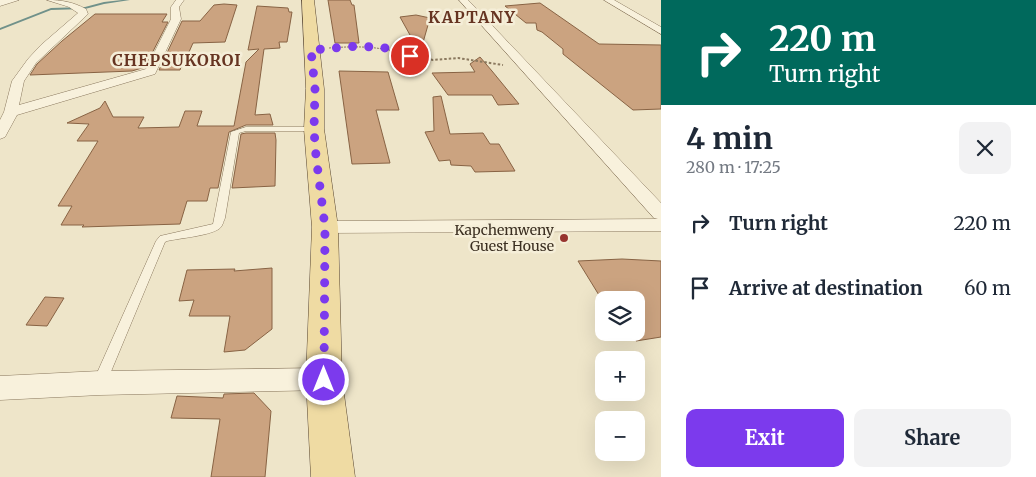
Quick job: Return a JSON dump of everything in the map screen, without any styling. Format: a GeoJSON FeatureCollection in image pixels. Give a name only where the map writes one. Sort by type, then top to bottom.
{"type":"FeatureCollection","features":[{"type":"Feature","properties":{"kind":"main road"},"geometry":{"type":"LineString","coordinates":[[308,0],[315,89],[314,130],[325,227],[324,380],[333,477]]}},
{"type":"Feature","properties":{"kind":"street"},"geometry":{"type":"LineString","coordinates":[[0,2],[15,0]]}},
{"type":"Feature","properties":{"kind":"street"},"geometry":{"type":"LineString","coordinates":[[0,134],[11,112],[18,81],[45,47],[83,14],[79,9],[51,0]]}},
{"type":"Feature","properties":{"kind":"street"},"geometry":{"type":"LineString","coordinates":[[11,112],[151,71],[176,19],[175,7],[180,0]]}},
{"type":"Feature","properties":{"kind":"street"},"geometry":{"type":"LineString","coordinates":[[463,0],[661,214]]}},
{"type":"Feature","properties":{"kind":"street"},"geometry":{"type":"LineString","coordinates":[[608,0],[661,31]]}},
{"type":"Feature","properties":{"kind":"street"},"geometry":{"type":"LineString","coordinates":[[325,227],[661,225]]}},
{"type":"Feature","properties":{"kind":"street"},"geometry":{"type":"LineString","coordinates":[[0,388],[100,383],[324,380]]}},
{"type":"Feature","properties":{"kind":"lane"},"geometry":{"type":"LineString","coordinates":[[100,383],[161,241],[164,238],[211,229],[219,223],[235,132],[246,128],[314,130]]}},
{"type":"Feature","properties":{"kind":"path"},"geometry":{"type":"LineString","coordinates":[[311,50],[358,46],[386,48],[410,56],[432,60],[458,58],[524,66]]}},
{"type":"Feature","properties":{"kind":"building"},"geometry":{"type":"Polygon","coordinates":[[[328,0],[350,0],[352,5],[354,5],[359,43],[335,43],[328,0]]]}},
{"type":"Feature","properties":{"kind":"building"},"geometry":{"type":"Polygon","coordinates":[[[540,3],[599,44],[661,45],[661,109],[633,110],[563,54],[563,49],[537,30],[536,23],[526,23],[505,6],[540,3]]]}},
{"type":"Feature","properties":{"kind":"building"},"geometry":{"type":"Polygon","coordinates":[[[214,5],[237,5],[225,42],[193,43],[189,52],[186,53],[180,70],[159,70],[182,21],[200,21],[214,5]]]}},
{"type":"Feature","properties":{"kind":"building"},"geometry":{"type":"Polygon","coordinates":[[[257,6],[288,8],[289,12],[292,12],[287,42],[279,42],[280,48],[264,49],[255,115],[270,114],[273,125],[246,125],[229,132],[218,188],[210,188],[207,201],[187,201],[180,224],[82,227],[84,225],[61,225],[72,206],[58,206],[98,141],[77,141],[89,124],[67,123],[100,108],[105,101],[113,117],[144,117],[138,128],[179,127],[185,111],[202,111],[197,126],[234,126],[246,62],[259,49],[248,50],[257,6]]]}},
{"type":"Feature","properties":{"kind":"building"},"geometry":{"type":"Polygon","coordinates":[[[95,14],[167,14],[162,22],[168,22],[145,67],[132,71],[30,75],[37,64],[95,14]]]}},
{"type":"Feature","properties":{"kind":"building"},"geometry":{"type":"Polygon","coordinates":[[[416,15],[430,18],[420,53],[400,17],[416,15]]]}},
{"type":"Feature","properties":{"kind":"building"},"geometry":{"type":"Polygon","coordinates":[[[480,57],[519,104],[498,105],[492,95],[448,95],[432,73],[475,72],[470,64],[480,57]]]}},
{"type":"Feature","properties":{"kind":"building"},"geometry":{"type":"Polygon","coordinates":[[[339,71],[388,72],[399,110],[376,110],[390,163],[352,164],[339,71]]]}},
{"type":"Feature","properties":{"kind":"building"},"geometry":{"type":"Polygon","coordinates":[[[441,96],[450,134],[483,133],[490,144],[499,144],[515,171],[475,172],[471,166],[451,165],[450,160],[439,161],[425,132],[434,131],[433,97],[441,96]]]}},
{"type":"Feature","properties":{"kind":"building"},"geometry":{"type":"Polygon","coordinates":[[[275,133],[275,186],[232,188],[241,134],[275,133]]]}},
{"type":"Feature","properties":{"kind":"building"},"geometry":{"type":"Polygon","coordinates":[[[622,259],[661,261],[661,337],[645,340],[645,291],[596,291],[578,261],[622,259]]]}},
{"type":"Feature","properties":{"kind":"building"},"geometry":{"type":"Polygon","coordinates":[[[272,268],[272,329],[245,350],[224,352],[230,316],[189,316],[194,300],[179,301],[187,270],[235,269],[234,271],[272,268]]]}},
{"type":"Feature","properties":{"kind":"building"},"geometry":{"type":"Polygon","coordinates":[[[45,297],[64,298],[47,326],[26,325],[45,297]]]}},
{"type":"Feature","properties":{"kind":"building"},"geometry":{"type":"Polygon","coordinates":[[[254,393],[271,411],[265,477],[211,477],[220,419],[171,418],[177,396],[223,398],[224,394],[254,393]]]}},
{"type":"Feature","properties":{"kind":"waterway"},"geometry":{"type":"LineString","coordinates":[[0,29],[51,9],[85,8],[104,3],[129,0]]}},
{"type":"Feature","properties":{"kind":"place","name":"Kapchemweny Guest House"},"geometry":{"type":"Point","coordinates":[564,238]}},
{"type":"Feature","properties":{"kind":"district","name":"KAPTANY"},"geometry":{"type":"Point","coordinates":[472,17]}},
{"type":"Feature","properties":{"kind":"district","name":"CHEPSUKOROI"},"geometry":{"type":"Point","coordinates":[177,60]}},
{"type":"Feature","properties":{"kind":"route"},"geometry":{"type":"LineString","coordinates":[[324,380],[325,227],[316,156],[314,130],[315,89],[311,50],[358,46],[386,48],[410,56]]}}]}
